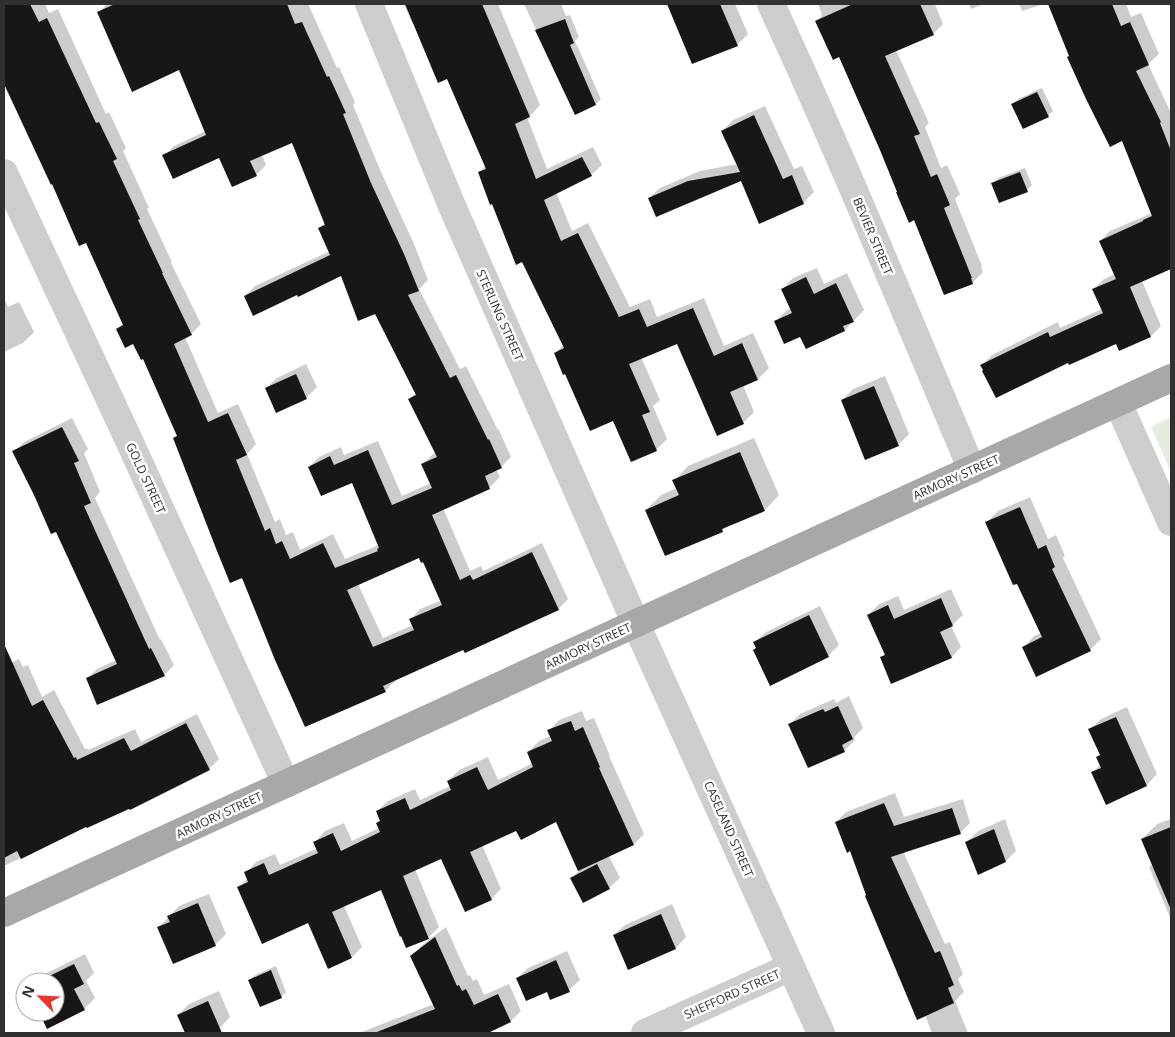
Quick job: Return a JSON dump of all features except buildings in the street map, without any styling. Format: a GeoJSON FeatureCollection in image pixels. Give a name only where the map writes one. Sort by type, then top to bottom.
{"type":"FeatureCollection","features":[{"type":"Feature","properties":{"kind":"main road","name":"ARMORY STREET"},"geometry":{"type":"LineString","coordinates":[[4,913],[1171,378]]}},
{"type":"Feature","properties":{"kind":"street","name":"STERLING STREET"},"geometry":{"type":"LineString","coordinates":[[369,4],[452,206],[636,624]]}},
{"type":"Feature","properties":{"kind":"street","name":"BEVIER STREET"},"geometry":{"type":"LineString","coordinates":[[771,4],[845,171],[972,470]]}},
{"type":"Feature","properties":{"kind":"street","name":"GOLD STREET"},"geometry":{"type":"LineString","coordinates":[[4,173],[286,784]]}},
{"type":"Feature","properties":{"kind":"street"},"geometry":{"type":"LineString","coordinates":[[1118,403],[1171,522]]}},
{"type":"Feature","properties":{"kind":"street","name":"CASELAND STREET"},"geometry":{"type":"LineString","coordinates":[[636,624],[821,1033]]}},
{"type":"Feature","properties":{"kind":"street","name":"SHEFFORD STREET"},"geometry":{"type":"LineString","coordinates":[[645,1033],[791,967]]}},
{"type":"Feature","properties":{"kind":"green space"},"geometry":{"type":"Polygon","coordinates":[[[1171,417],[1171,472],[1151,427],[1171,417]]]}}]}
